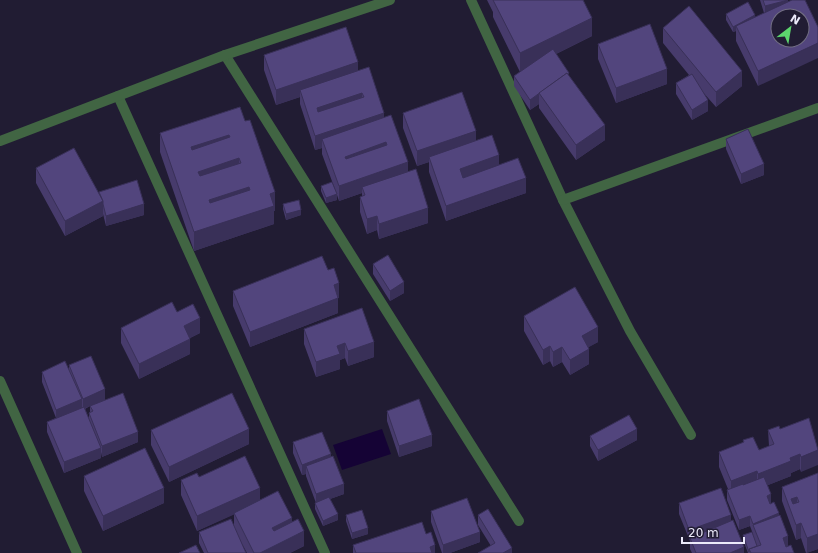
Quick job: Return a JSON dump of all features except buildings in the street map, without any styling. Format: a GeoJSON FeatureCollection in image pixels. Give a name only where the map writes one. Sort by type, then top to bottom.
{"type":"FeatureCollection","features":[{"type":"Feature","properties":{"kind":"street"},"geometry":{"type":"LineString","coordinates":[[0,141],[225,55],[390,0]]}},
{"type":"Feature","properties":{"kind":"street"},"geometry":{"type":"LineString","coordinates":[[471,0],[563,200],[630,331],[691,435]]}},
{"type":"Feature","properties":{"kind":"street"},"geometry":{"type":"LineString","coordinates":[[225,55],[519,521]]}},
{"type":"Feature","properties":{"kind":"street"},"geometry":{"type":"LineString","coordinates":[[118,96],[325,553]]}},
{"type":"Feature","properties":{"kind":"street"},"geometry":{"type":"LineString","coordinates":[[563,200],[818,108]]}},
{"type":"Feature","properties":{"kind":"street"},"geometry":{"type":"LineString","coordinates":[[0,381],[77,553]]}},
{"type":"Feature","properties":{"kind":"shaded area"},"geometry":{"type":"Polygon","coordinates":[[[382,429],[391,454],[342,470],[333,445],[382,429]]]}}]}
